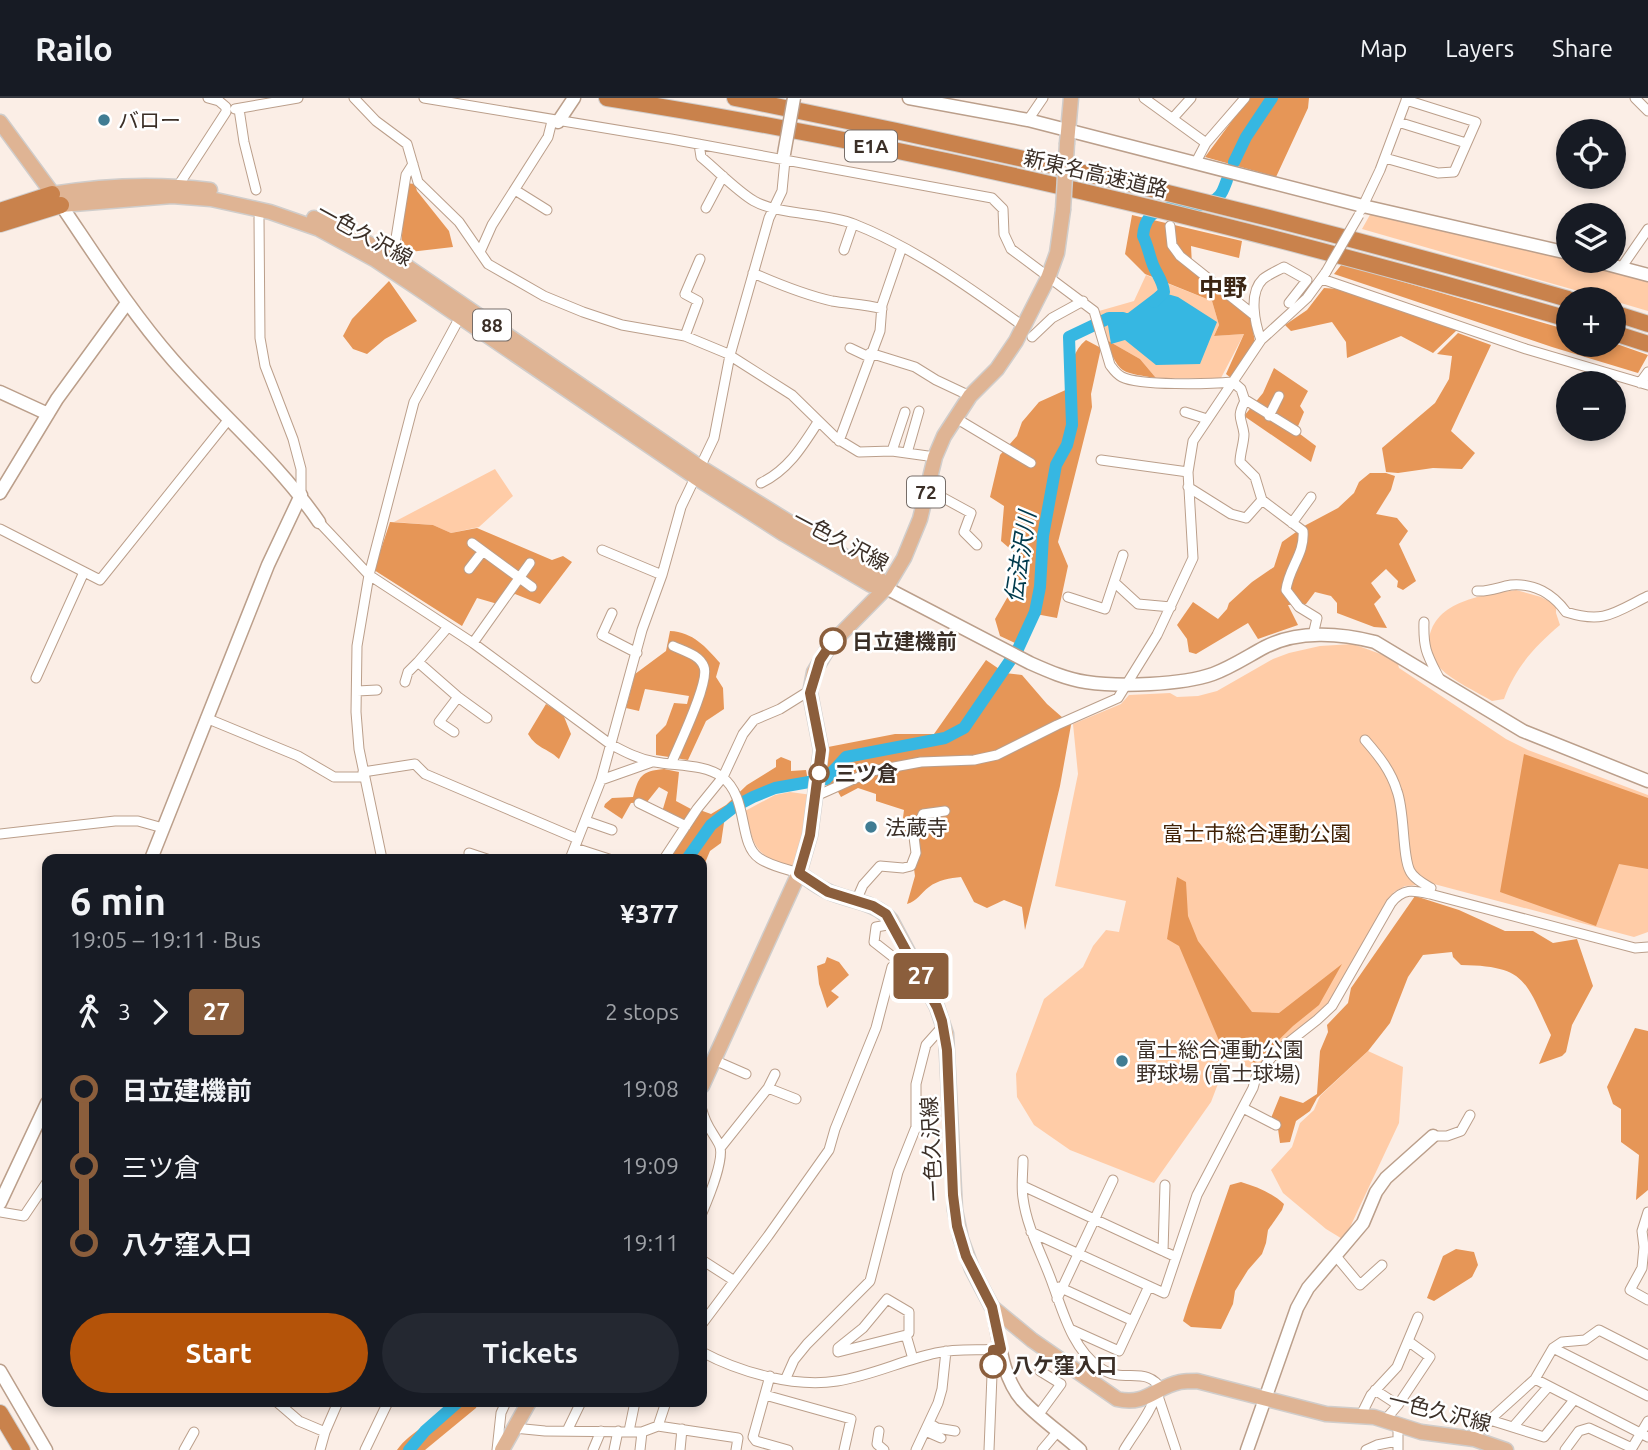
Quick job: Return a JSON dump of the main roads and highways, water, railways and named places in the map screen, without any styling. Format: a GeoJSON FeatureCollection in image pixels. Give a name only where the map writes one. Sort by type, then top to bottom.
{"type":"FeatureCollection","features":[{"type":"Feature","properties":{"kind":"highway","name":"新東名高速道路"},"geometry":{"type":"LineString","coordinates":[[607,98],[878,147],[1134,203],[1389,267],[1556,315]]}},
{"type":"Feature","properties":{"kind":"highway","name":"新東名高速道路"},"geometry":{"type":"LineString","coordinates":[[735,98],[881,127],[1142,185],[1556,296]]}},
{"type":"Feature","properties":{"kind":"highway"},"geometry":{"type":"LineString","coordinates":[[0,211],[56,200]]}},
{"type":"Feature","properties":{"kind":"highway"},"geometry":{"type":"LineString","coordinates":[[0,224],[56,200]]}},
{"type":"Feature","properties":{"kind":"highway"},"geometry":{"type":"LineString","coordinates":[[1626,317],[1648,324]]}},
{"type":"Feature","properties":{"kind":"highway"},"geometry":{"type":"LineString","coordinates":[[1626,337],[1648,344]]}},
{"type":"Feature","properties":{"kind":"highway"},"geometry":{"type":"LineString","coordinates":[[0,1413],[22,1450]]}},
{"type":"Feature","properties":{"kind":"highway"},"geometry":{"type":"LineString","coordinates":[[0,1434],[10,1450]]}},
{"type":"Feature","properties":{"kind":"main road","name":"72"},"geometry":{"type":"LineString","coordinates":[[707,1075],[799,873],[810,835],[821,750],[810,693],[814,672],[830,645],[886,588],[913,536],[935,457],[954,418],[970,396],[1028,332],[1057,253],[1063,210],[1071,98]]}},
{"type":"Feature","properties":{"kind":"main road"},"geometry":{"type":"LineString","coordinates":[[0,122],[56,200]]}},
{"type":"Feature","properties":{"kind":"main road","name":"一色久沢線"},"geometry":{"type":"LineString","coordinates":[[56,200],[124,185],[178,186],[242,195],[298,212],[351,234],[393,257],[698,472]]}},
{"type":"Feature","properties":{"kind":"main road","name":"一色久沢線"},"geometry":{"type":"LineString","coordinates":[[56,200],[172,196],[211,199],[270,212],[319,229],[345,243],[698,472],[878,577],[886,588]]}},
{"type":"Feature","properties":{"kind":"main road","name":"一色久沢線"},"geometry":{"type":"LineString","coordinates":[[799,873],[828,892],[881,911],[893,924],[903,956],[937,1007],[947,1050],[953,1195],[957,1226],[966,1256],[992,1307],[1041,1346],[1117,1399],[1130,1402],[1179,1382],[1197,1381],[1334,1416],[1360,1416],[1421,1432],[1474,1439],[1506,1450]]}},
{"type":"Feature","properties":{"kind":"main road"},"geometry":{"type":"LineString","coordinates":[[500,1450],[526,1407]]}},
{"type":"Feature","properties":{"kind":"water"},"geometry":{"type":"Polygon","coordinates":[[[1157,291],[1178,297],[1217,322],[1200,364],[1156,365],[1125,340],[1111,344],[1106,313],[1128,313],[1157,291]]]}},
{"type":"Feature","properties":{"kind":"waterway","name":"伝法沢川"},"geometry":{"type":"LineString","coordinates":[[1234,162],[1246,137],[1272,98]]}},
{"type":"Feature","properties":{"kind":"waterway","name":"伝法沢川"},"geometry":{"type":"LineString","coordinates":[[1154,302],[1164,292],[1143,236],[1147,222],[1154,213],[1164,209],[1211,202],[1221,194],[1227,180]]}},
{"type":"Feature","properties":{"kind":"waterway","name":"伝法沢川"},"geometry":{"type":"LineString","coordinates":[[691,854],[711,825],[734,807],[753,797],[775,788],[826,779],[846,757],[945,738],[964,728],[1018,649],[1035,612],[1040,587],[1043,536],[1056,465],[1067,445],[1072,425],[1069,337],[1109,318],[1123,318]]}},
{"type":"Feature","properties":{"kind":"waterway","name":"伝法沢川"},"geometry":{"type":"LineString","coordinates":[[409,1450],[425,1431],[452,1407]]}},
{"type":"Feature","properties":{"kind":"place","name":"バロー"},"geometry":{"type":"Point","coordinates":[104,120]}},
{"type":"Feature","properties":{"kind":"place","name":"日立建機前"},"geometry":{"type":"Point","coordinates":[833,641]}},
{"type":"Feature","properties":{"kind":"place","name":"三ツ倉"},"geometry":{"type":"Point","coordinates":[819,773]}},
{"type":"Feature","properties":{"kind":"place","name":"法蔵寺"},"geometry":{"type":"Point","coordinates":[871,827]}},
{"type":"Feature","properties":{"kind":"place","name":"富士総合運動公園 野球場 (富士球場)"},"geometry":{"type":"Point","coordinates":[1122,1061]}},
{"type":"Feature","properties":{"kind":"place","name":"八ケ窪入口"},"geometry":{"type":"Point","coordinates":[993,1365]}},
{"type":"Feature","properties":{"kind":"district","name":"中野"},"geometry":{"type":"Point","coordinates":[1223,287]}},
{"type":"Feature","properties":{"kind":"park label","name":"富士市総合運動公園"},"geometry":{"type":"Point","coordinates":[1257,833]}}]}
